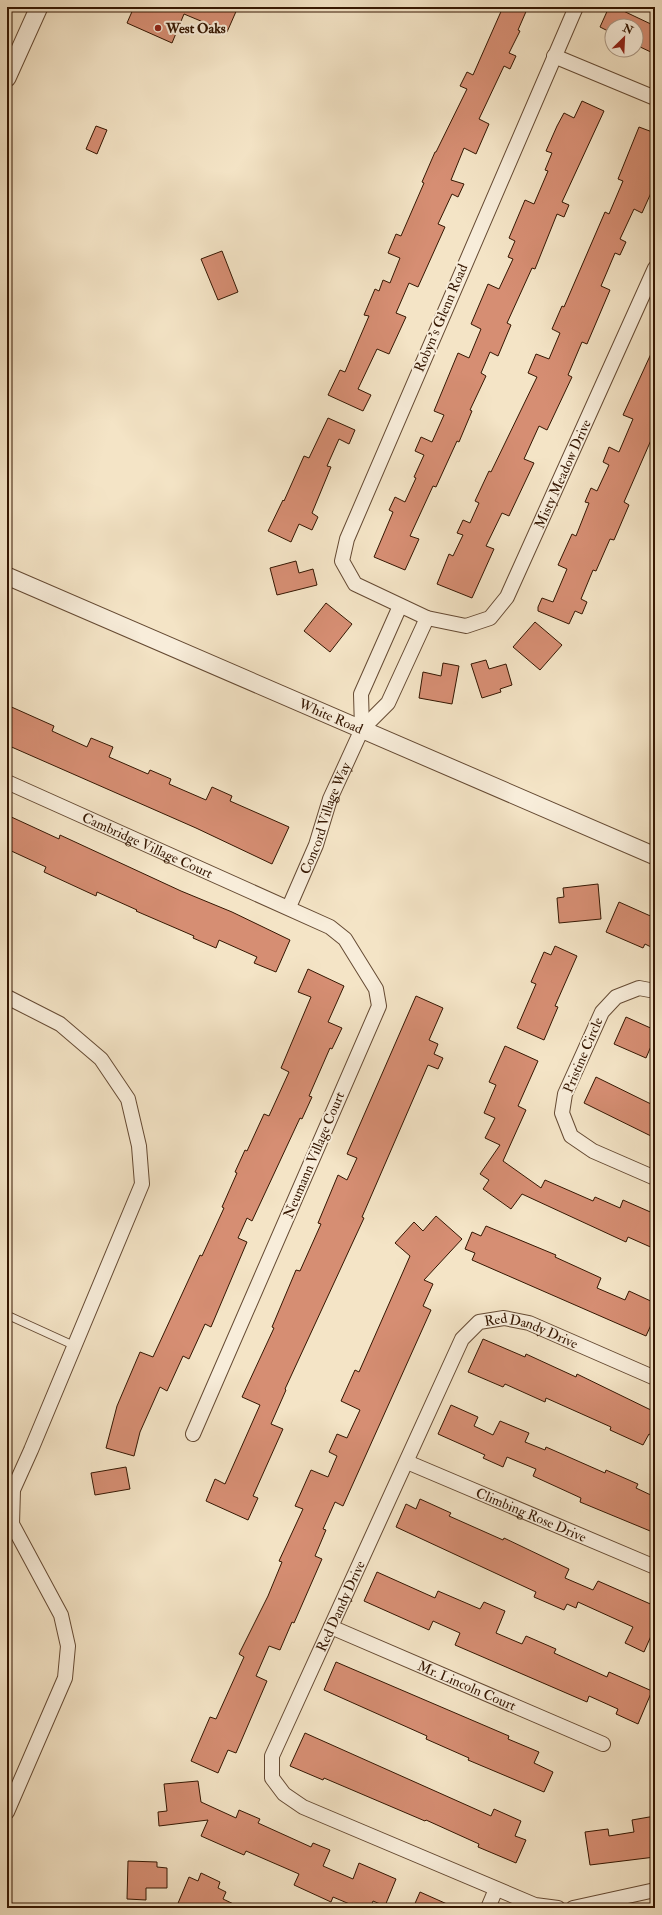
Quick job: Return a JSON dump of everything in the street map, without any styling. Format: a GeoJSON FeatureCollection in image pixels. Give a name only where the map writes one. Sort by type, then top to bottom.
{"type":"FeatureCollection","features":[{"type":"Feature","properties":{"kind":"street"},"geometry":{"type":"LineString","coordinates":[[7,78],[39,7]]}},
{"type":"Feature","properties":{"kind":"street","name":"Robyn's Glenn Road"},"geometry":{"type":"LineString","coordinates":[[400,606],[355,584],[342,561],[346,539],[576,7]]}},
{"type":"Feature","properties":{"kind":"street"},"geometry":{"type":"LineString","coordinates":[[554,56],[655,98]]}},
{"type":"Feature","properties":{"kind":"street","name":"Misty Meadow Drive"},"geometry":{"type":"LineString","coordinates":[[400,606],[427,618],[466,626],[490,618],[507,597],[655,268]]}},
{"type":"Feature","properties":{"kind":"street","name":"White Road"},"geometry":{"type":"LineString","coordinates":[[7,576],[655,856]]}},
{"type":"Feature","properties":{"kind":"street"},"geometry":{"type":"LineString","coordinates":[[362,729],[361,694],[400,606]]}},
{"type":"Feature","properties":{"kind":"street"},"geometry":{"type":"LineString","coordinates":[[362,729],[388,702],[427,618]]}},
{"type":"Feature","properties":{"kind":"street","name":"Concord Village Way"},"geometry":{"type":"LineString","coordinates":[[289,907],[316,845],[330,799],[362,729]]}},
{"type":"Feature","properties":{"kind":"street","name":"Cambridge Village Court"},"geometry":{"type":"LineString","coordinates":[[7,782],[289,907]]}},
{"type":"Feature","properties":{"kind":"street","name":"Neumann Village Court"},"geometry":{"type":"LineString","coordinates":[[193,1434],[379,1006],[376,989],[345,939],[330,927],[289,907]]}},
{"type":"Feature","properties":{"kind":"street","name":"Pristine Circle"},"geometry":{"type":"LineString","coordinates":[[655,991],[639,988],[616,997],[602,1012],[565,1094],[562,1113],[571,1136],[593,1151],[655,1178]]}},
{"type":"Feature","properties":{"kind":"street"},"geometry":{"type":"LineString","coordinates":[[7,997],[60,1024],[101,1059],[128,1099],[140,1146],[142,1184],[13,1490],[12,1524],[61,1615],[68,1646],[65,1678],[7,1812]]}},
{"type":"Feature","properties":{"kind":"street","name":"Red Dandy Drive"},"geometry":{"type":"LineString","coordinates":[[558,1908],[535,1905],[303,1807],[284,1794],[272,1778],[272,1756],[462,1339],[479,1322],[504,1318],[530,1324],[655,1378]]}},
{"type":"Feature","properties":{"kind":"street","name":"Climbing Rose Drive"},"geometry":{"type":"LineString","coordinates":[[407,1462],[655,1567]]}},
{"type":"Feature","properties":{"kind":"street","name":"Mr. Lincoln Court"},"geometry":{"type":"LineString","coordinates":[[331,1627],[603,1744]]}},
{"type":"Feature","properties":{"kind":"street"},"geometry":{"type":"LineString","coordinates":[[488,1908],[496,1889]]}},
{"type":"Feature","properties":{"kind":"street"},"geometry":{"type":"LineString","coordinates":[[573,1908],[655,1890]]}},
{"type":"Feature","properties":{"kind":"lane"},"geometry":{"type":"LineString","coordinates":[[7,1315],[75,1346]]}},
{"type":"Feature","properties":{"kind":"building","name":"West Oaks"},"geometry":{"type":"Polygon","coordinates":[[[134,7],[238,7],[227,32],[184,14],[172,43],[127,23],[134,7]]]}},
{"type":"Feature","properties":{"kind":"building"},"geometry":{"type":"Polygon","coordinates":[[[503,7],[528,7],[518,30],[520,31],[509,53],[516,56],[510,69],[504,66],[479,119],[489,124],[476,154],[464,148],[451,180],[464,184],[458,197],[452,194],[438,224],[445,227],[418,287],[409,283],[396,313],[406,317],[389,354],[377,349],[358,389],[371,395],[363,411],[328,395],[340,370],[345,372],[369,316],[364,315],[375,289],[379,291],[383,280],[390,283],[400,258],[388,253],[396,234],[401,236],[424,183],[422,182],[435,152],[467,89],[460,86],[467,72],[473,75],[503,7]]]}},
{"type":"Feature","properties":{"kind":"building"},"geometry":{"type":"Polygon","coordinates":[[[609,7],[615,7],[638,18],[604,18],[609,7]]]}},
{"type":"Feature","properties":{"kind":"building"},"geometry":{"type":"Polygon","coordinates":[[[604,18],[604,29],[600,27],[604,18]]]}},
{"type":"Feature","properties":{"kind":"building"},"geometry":{"type":"Polygon","coordinates":[[[644,21],[655,26],[655,54],[644,49],[644,21]]]}},
{"type":"Feature","properties":{"kind":"building"},"geometry":{"type":"Polygon","coordinates":[[[582,101],[604,111],[562,202],[569,205],[564,217],[557,214],[535,269],[532,268],[507,323],[511,325],[498,356],[490,352],[481,373],[486,376],[470,410],[472,411],[459,442],[457,441],[436,487],[433,486],[410,536],[419,539],[405,570],[374,557],[393,512],[389,510],[395,497],[405,502],[416,478],[414,477],[424,455],[415,451],[421,437],[432,442],[444,415],[434,411],[458,353],[469,358],[481,329],[471,324],[488,284],[499,289],[513,259],[508,257],[515,241],[509,238],[525,200],[534,204],[548,171],[545,170],[552,153],[546,151],[557,126],[564,113],[574,118],[582,101]]]}},
{"type":"Feature","properties":{"kind":"building"},"geometry":{"type":"Polygon","coordinates":[[[96,126],[107,130],[97,154],[86,149],[96,126]]]}},
{"type":"Feature","properties":{"kind":"building"},"geometry":{"type":"Polygon","coordinates":[[[639,127],[655,133],[655,184],[642,213],[634,209],[620,239],[626,242],[620,255],[615,253],[601,286],[610,290],[587,344],[582,342],[568,375],[572,377],[547,430],[539,426],[524,459],[534,463],[509,516],[502,513],[486,546],[494,549],[472,598],[437,584],[449,554],[453,556],[463,535],[457,533],[463,520],[470,523],[479,503],[475,501],[489,471],[491,472],[537,377],[528,373],[536,354],[549,359],[560,333],[552,329],[562,306],[564,307],[605,212],[609,214],[623,181],[618,179],[639,127]]]}},
{"type":"Feature","properties":{"kind":"building"},"geometry":{"type":"Polygon","coordinates":[[[222,251],[238,292],[218,300],[201,259],[222,251]]]}},
{"type":"Feature","properties":{"kind":"building"},"geometry":{"type":"Polygon","coordinates":[[[655,345],[655,431],[624,502],[629,505],[614,540],[610,539],[596,571],[593,570],[581,599],[587,602],[582,614],[575,611],[569,624],[538,611],[538,607],[542,598],[553,602],[567,569],[558,565],[572,534],[576,536],[589,503],[585,502],[591,488],[597,491],[609,465],[603,462],[609,447],[619,452],[633,419],[623,415],[655,345]]]}},
{"type":"Feature","properties":{"kind":"building"},"geometry":{"type":"Polygon","coordinates":[[[328,418],[355,430],[349,444],[339,439],[327,466],[331,467],[312,513],[318,517],[312,530],[299,524],[291,542],[268,531],[283,500],[284,501],[304,456],[309,458],[328,418]]]}},
{"type":"Feature","properties":{"kind":"building"},"geometry":{"type":"Polygon","coordinates":[[[296,561],[299,573],[313,569],[317,585],[277,595],[270,568],[296,561]]]}},
{"type":"Feature","properties":{"kind":"building"},"geometry":{"type":"Polygon","coordinates":[[[326,603],[352,624],[330,652],[304,631],[326,603]]]}},
{"type":"Feature","properties":{"kind":"building"},"geometry":{"type":"Polygon","coordinates":[[[535,622],[562,645],[540,670],[513,647],[535,622]]]}},
{"type":"Feature","properties":{"kind":"building"},"geometry":{"type":"Polygon","coordinates":[[[486,660],[489,669],[506,664],[512,685],[500,689],[501,692],[482,698],[471,664],[486,660]]]}},
{"type":"Feature","properties":{"kind":"building"},"geometry":{"type":"Polygon","coordinates":[[[443,663],[459,666],[452,704],[419,698],[423,672],[441,676],[443,663]]]}},
{"type":"Feature","properties":{"kind":"building"},"geometry":{"type":"Polygon","coordinates":[[[7,705],[54,726],[52,731],[87,747],[91,738],[113,747],[109,757],[148,774],[150,770],[171,779],[169,784],[206,800],[212,787],[232,796],[230,801],[289,827],[272,864],[196,828],[7,745],[7,705]]]}},
{"type":"Feature","properties":{"kind":"building"},"geometry":{"type":"Polygon","coordinates":[[[7,815],[59,839],[60,835],[181,891],[232,912],[290,940],[276,972],[254,963],[257,957],[219,940],[216,948],[193,938],[194,936],[97,892],[96,896],[44,872],[46,867],[7,849],[7,815]]]}},
{"type":"Feature","properties":{"kind":"building"},"geometry":{"type":"Polygon","coordinates":[[[598,884],[601,919],[559,923],[557,898],[564,897],[563,888],[598,884]]]}},
{"type":"Feature","properties":{"kind":"building"},"geometry":{"type":"Polygon","coordinates":[[[619,902],[655,918],[655,949],[645,944],[643,948],[606,932],[619,902]]]}},
{"type":"Feature","properties":{"kind":"building"},"geometry":{"type":"Polygon","coordinates":[[[555,946],[577,956],[555,1006],[558,1007],[544,1040],[517,1028],[536,984],[531,982],[544,952],[551,955],[555,946]]]}},
{"type":"Feature","properties":{"kind":"building"},"geometry":{"type":"Polygon","coordinates":[[[308,969],[344,986],[328,1022],[342,1028],[332,1049],[330,1048],[309,1096],[312,1097],[302,1119],[300,1118],[252,1221],[247,1218],[238,1238],[247,1242],[211,1327],[205,1324],[189,1359],[183,1356],[167,1391],[160,1387],[140,1432],[134,1456],[106,1448],[117,1406],[140,1352],[153,1357],[200,1255],[202,1256],[224,1208],[222,1207],[245,1150],[247,1151],[264,1114],[269,1116],[289,1072],[281,1068],[311,997],[298,992],[308,969]]]}},
{"type":"Feature","properties":{"kind":"building"},"geometry":{"type":"Polygon","coordinates":[[[416,996],[443,1008],[429,1040],[438,1044],[434,1054],[443,1058],[438,1069],[428,1065],[362,1217],[364,1218],[285,1389],[286,1390],[271,1424],[283,1429],[253,1496],[258,1498],[248,1520],[206,1501],[215,1479],[225,1484],[260,1405],[242,1397],[274,1328],[272,1327],[296,1270],[300,1271],[321,1224],[318,1223],[338,1175],[347,1180],[357,1158],[347,1154],[416,996]]]}},
{"type":"Feature","properties":{"kind":"building"},"geometry":{"type":"Polygon","coordinates":[[[626,1017],[655,1030],[655,1037],[646,1058],[614,1044],[626,1017]]]}},
{"type":"Feature","properties":{"kind":"building"},"geometry":{"type":"Polygon","coordinates":[[[505,1046],[538,1061],[518,1106],[526,1110],[503,1161],[541,1188],[545,1180],[593,1201],[595,1197],[620,1208],[623,1200],[655,1214],[655,1249],[628,1237],[626,1242],[522,1194],[511,1209],[483,1189],[489,1180],[480,1174],[500,1145],[485,1138],[495,1118],[484,1113],[496,1085],[489,1082],[505,1046]]]}},
{"type":"Feature","properties":{"kind":"building"},"geometry":{"type":"Polygon","coordinates":[[[596,1077],[655,1106],[655,1138],[584,1103],[596,1077]]]}},
{"type":"Feature","properties":{"kind":"building"},"geometry":{"type":"Polygon","coordinates":[[[436,1216],[462,1239],[424,1280],[433,1284],[423,1306],[431,1310],[343,1506],[335,1502],[323,1529],[326,1530],[315,1556],[322,1559],[294,1623],[292,1622],[280,1650],[269,1646],[256,1676],[267,1681],[236,1753],[228,1750],[218,1773],[191,1761],[210,1717],[216,1719],[244,1657],[239,1654],[268,1596],[282,1562],[279,1561],[303,1509],[295,1506],[311,1470],[328,1477],[337,1456],[329,1452],[337,1434],[347,1438],[360,1410],[341,1401],[355,1370],[359,1372],[410,1256],[395,1243],[414,1222],[423,1231],[436,1216]]]}},
{"type":"Feature","properties":{"kind":"building"},"geometry":{"type":"Polygon","coordinates":[[[486,1226],[556,1255],[555,1257],[601,1278],[597,1288],[625,1300],[629,1291],[655,1303],[655,1316],[646,1336],[472,1260],[475,1253],[465,1249],[472,1232],[481,1236],[486,1226]]]}},
{"type":"Feature","properties":{"kind":"building"},"geometry":{"type":"Polygon","coordinates":[[[483,1339],[525,1357],[526,1354],[576,1377],[577,1374],[655,1412],[655,1437],[649,1434],[643,1445],[610,1430],[611,1427],[546,1398],[545,1402],[505,1384],[503,1387],[468,1372],[483,1339]]]}},
{"type":"Feature","properties":{"kind":"building"},"geometry":{"type":"Polygon","coordinates":[[[451,1405],[478,1417],[474,1426],[493,1435],[500,1421],[529,1433],[525,1442],[545,1450],[546,1447],[605,1473],[606,1470],[638,1484],[636,1488],[655,1497],[655,1533],[580,1502],[581,1498],[533,1476],[536,1469],[507,1457],[503,1467],[483,1458],[485,1455],[438,1434],[451,1405]]]}},
{"type":"Feature","properties":{"kind":"building"},"geometry":{"type":"Polygon","coordinates":[[[126,1467],[130,1489],[95,1495],[91,1473],[126,1467]]]}},
{"type":"Feature","properties":{"kind":"building"},"geometry":{"type":"Polygon","coordinates":[[[420,1499],[451,1513],[449,1516],[503,1540],[504,1538],[569,1569],[565,1578],[593,1590],[598,1581],[655,1606],[655,1638],[651,1636],[644,1652],[625,1643],[633,1627],[578,1602],[576,1608],[567,1604],[564,1610],[534,1597],[536,1592],[396,1527],[406,1504],[416,1509],[420,1499]]]}},
{"type":"Feature","properties":{"kind":"building"},"geometry":{"type":"Polygon","coordinates":[[[377,1572],[435,1598],[438,1591],[480,1609],[484,1602],[505,1611],[496,1633],[522,1644],[526,1636],[556,1649],[554,1653],[607,1677],[609,1672],[652,1691],[638,1724],[616,1714],[618,1709],[589,1696],[587,1702],[455,1645],[460,1633],[433,1621],[429,1630],[364,1601],[377,1572]]]}},
{"type":"Feature","properties":{"kind":"building"},"geometry":{"type":"Polygon","coordinates":[[[336,1662],[509,1736],[508,1739],[539,1752],[534,1763],[553,1772],[544,1792],[468,1760],[469,1758],[426,1739],[427,1736],[324,1690],[336,1662]]]}},
{"type":"Feature","properties":{"kind":"building"},"geometry":{"type":"Polygon","coordinates":[[[305,1733],[491,1816],[494,1809],[521,1821],[515,1836],[526,1840],[516,1863],[478,1847],[479,1844],[426,1820],[425,1821],[324,1778],[323,1780],[290,1766],[305,1733]]]}},
{"type":"Feature","properties":{"kind":"building"},"geometry":{"type":"Polygon","coordinates":[[[198,1781],[201,1802],[236,1818],[239,1810],[260,1819],[258,1823],[311,1847],[313,1843],[330,1850],[323,1866],[353,1879],[359,1863],[396,1879],[385,1906],[373,1901],[370,1908],[359,1908],[333,1897],[331,1902],[294,1885],[299,1874],[246,1851],[244,1855],[201,1836],[208,1820],[159,1826],[158,1812],[167,1811],[164,1784],[198,1781]]]}},
{"type":"Feature","properties":{"kind":"building"},"geometry":{"type":"Polygon","coordinates":[[[655,1816],[655,1857],[590,1865],[585,1832],[608,1829],[609,1836],[634,1832],[632,1820],[655,1816]]]}},
{"type":"Feature","properties":{"kind":"building"},"geometry":{"type":"Polygon","coordinates":[[[128,1861],[157,1862],[157,1867],[167,1868],[167,1888],[146,1888],[146,1900],[127,1899],[128,1861]]]}},
{"type":"Feature","properties":{"kind":"building"},"geometry":{"type":"Polygon","coordinates":[[[201,1873],[220,1882],[218,1888],[226,1892],[223,1899],[242,1908],[206,1908],[197,1904],[195,1908],[176,1908],[189,1877],[198,1881],[201,1873]]]}},
{"type":"Feature","properties":{"kind":"building"},"geometry":{"type":"Polygon","coordinates":[[[420,1892],[456,1908],[413,1908],[420,1892]]]}},
{"type":"Feature","properties":{"kind":"place","name":"West Oaks"},"geometry":{"type":"Point","coordinates":[158,28]}}]}
